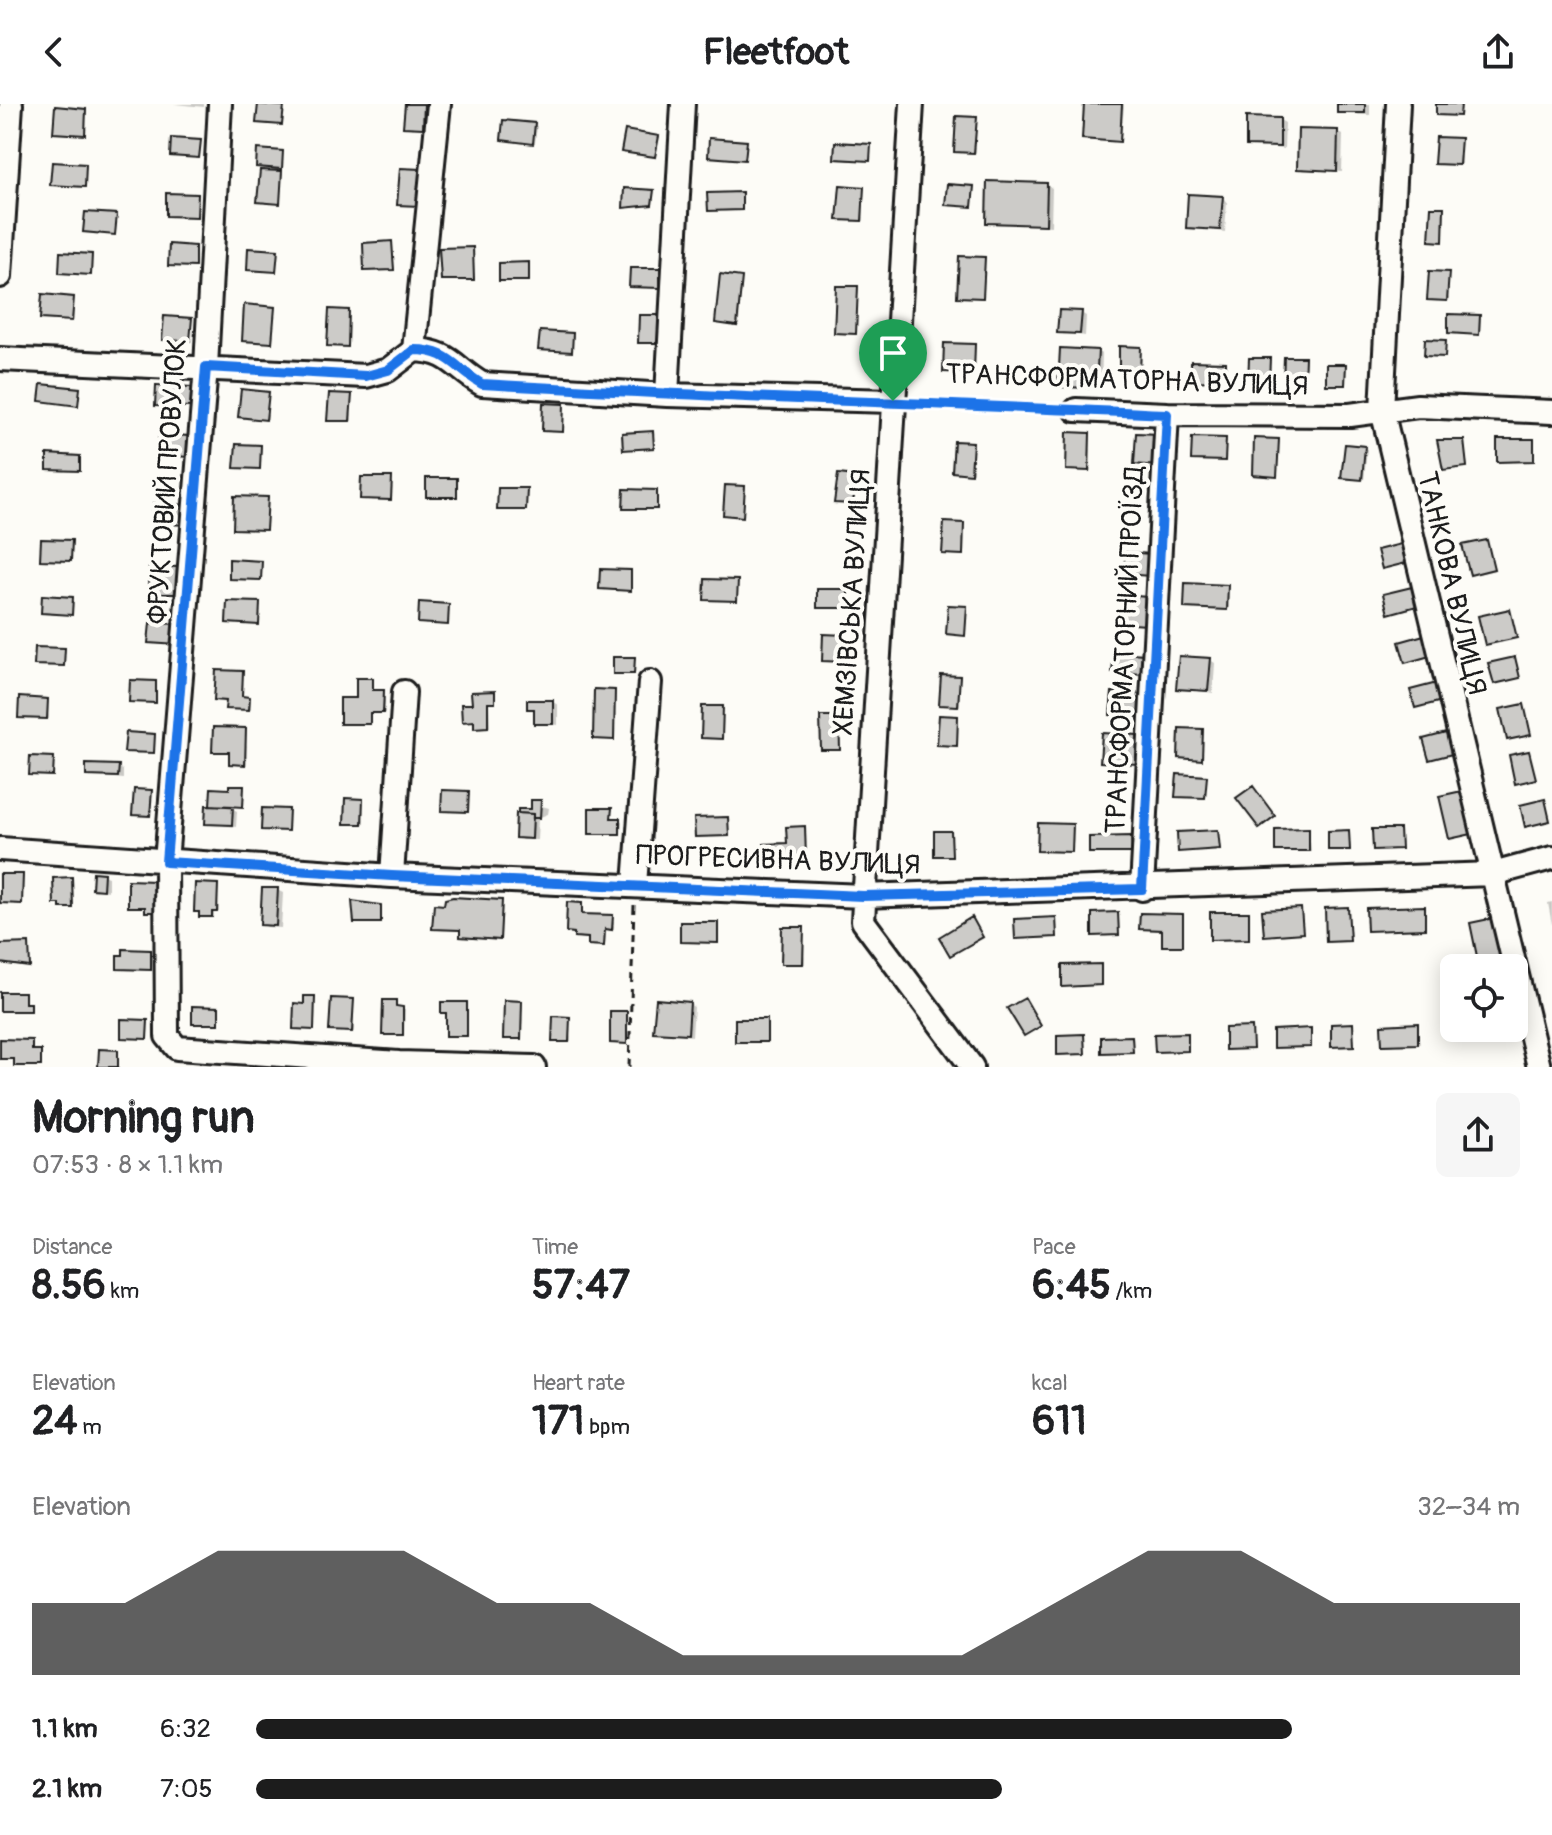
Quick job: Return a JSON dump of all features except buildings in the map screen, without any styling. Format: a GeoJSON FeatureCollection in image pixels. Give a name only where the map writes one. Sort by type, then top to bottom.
{"type":"FeatureCollection","features":[{"type":"Feature","properties":{"kind":"street"},"geometry":{"type":"LineString","coordinates":[[0,276],[11,104]]}},
{"type":"Feature","properties":{"kind":"street","name":"ФРУКТОВИЙ ПРОВУЛОК"},"geometry":{"type":"LineString","coordinates":[[220,104],[206,367],[166,862],[167,1036],[177,1048],[399,1063],[534,1067]]}},
{"type":"Feature","properties":{"kind":"street"},"geometry":{"type":"LineString","coordinates":[[0,359],[366,376],[388,370],[414,350],[439,104]]}},
{"type":"Feature","properties":{"kind":"street"},"geometry":{"type":"LineString","coordinates":[[667,395],[683,104]]}},
{"type":"Feature","properties":{"kind":"street","name":"ХЕМЗІВСЬКА ВУЛИЦЯ"},"geometry":{"type":"LineString","coordinates":[[912,104],[863,921],[972,1067]]}},
{"type":"Feature","properties":{"kind":"street","name":"ТАНКОВА ВУЛИЦЯ"},"geometry":{"type":"LineString","coordinates":[[1398,104],[1382,410],[1412,546],[1539,1067]]}},
{"type":"Feature","properties":{"kind":"street"},"geometry":{"type":"LineString","coordinates":[[414,350],[449,356],[468,376],[482,384],[667,395],[893,401]]}},
{"type":"Feature","properties":{"kind":"street","name":"ТРАНСФОРМАТОРНА ВУЛИЦЯ"},"geometry":{"type":"LineString","coordinates":[[1076,410],[1350,415],[1418,406],[1552,412]]}},
{"type":"Feature","properties":{"kind":"street","name":"ТРАНСФОРМАТОРНИЙ ПРОЇЗД"},"geometry":{"type":"LineString","coordinates":[[1142,889],[1167,414]]}},
{"type":"Feature","properties":{"kind":"street"},"geometry":{"type":"LineString","coordinates":[[635,885],[650,682]]}},
{"type":"Feature","properties":{"kind":"street"},"geometry":{"type":"LineString","coordinates":[[392,876],[404,692]]}},
{"type":"Feature","properties":{"kind":"street","name":"ПРОГРЕСИВНА ВУЛИЦЯ"},"geometry":{"type":"LineString","coordinates":[[0,849],[392,876],[863,896],[1142,889],[1493,874],[1552,858]]}},
{"type":"Feature","properties":{"kind":"path","name":"ТРАНСФОРМАТОРНА ВУЛИЦЯ"},"geometry":{"type":"LineString","coordinates":[[893,401],[1076,410]]}},
{"type":"Feature","properties":{"kind":"path"},"geometry":{"type":"LineString","coordinates":[[629,1067],[635,885]]}},
{"type":"Feature","properties":{"kind":"route"},"geometry":{"type":"LineString","coordinates":[[414,350],[430,350],[449,356],[468,376],[482,384],[667,395],[893,401],[1167,414],[1142,889],[863,896],[392,876],[166,862],[206,367],[366,376],[388,370],[414,350]]}}]}
